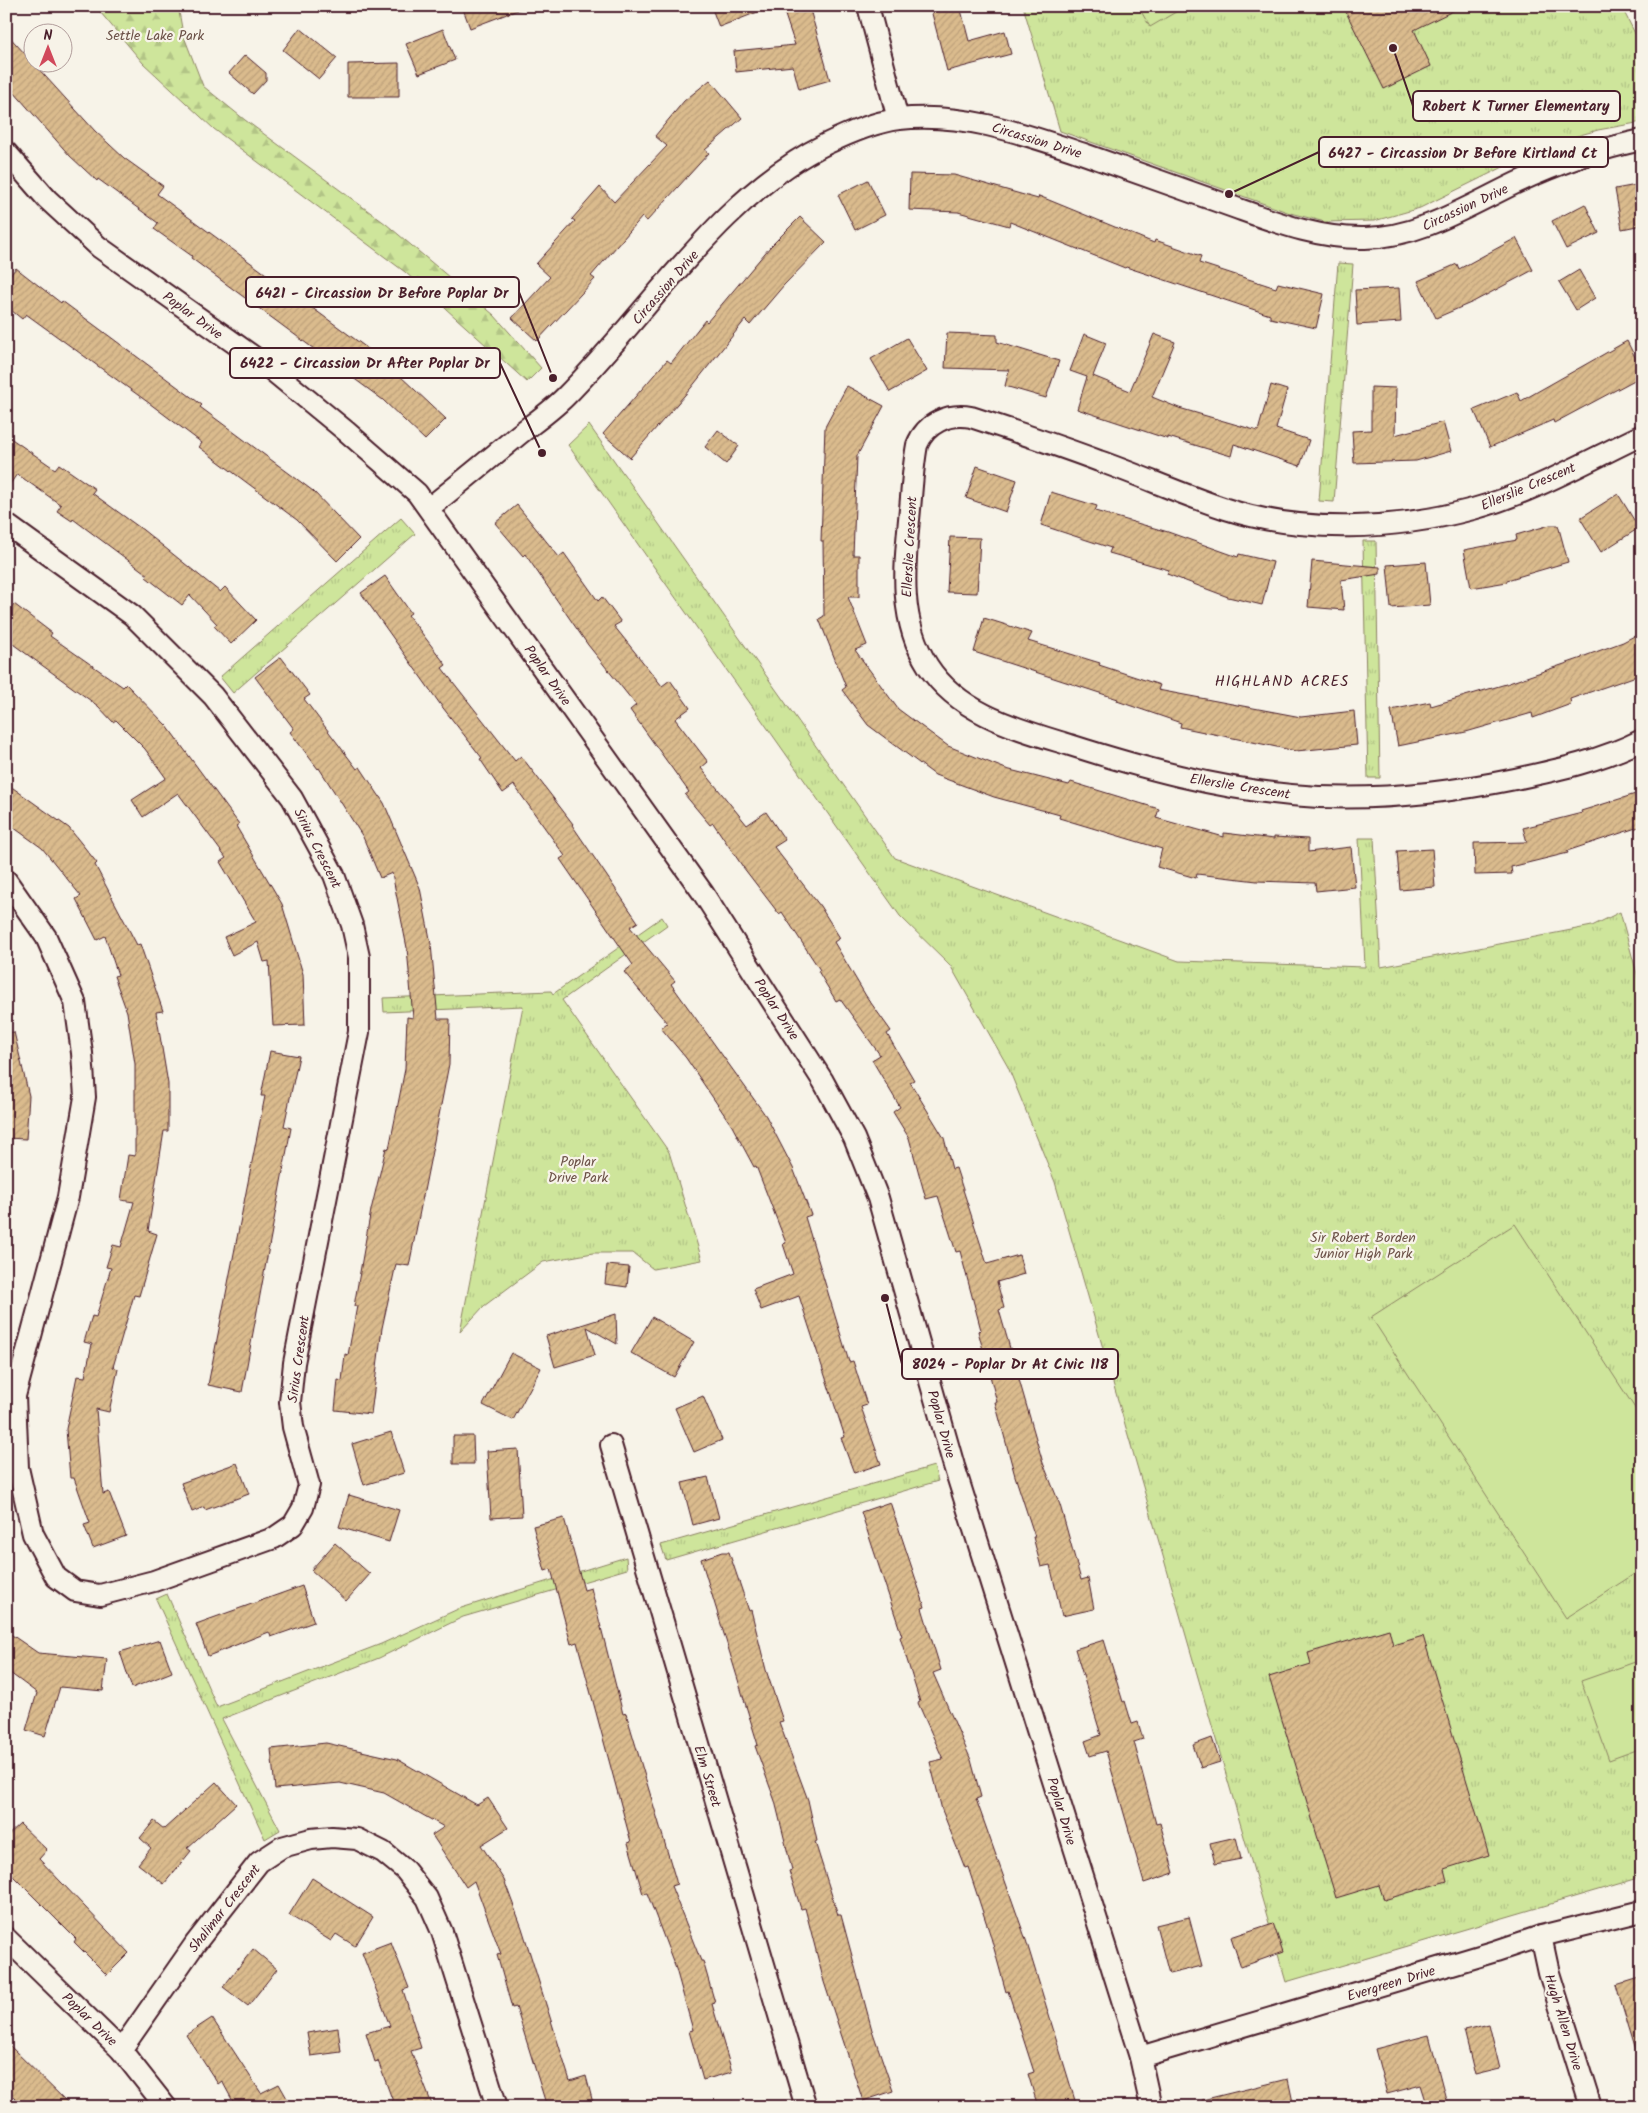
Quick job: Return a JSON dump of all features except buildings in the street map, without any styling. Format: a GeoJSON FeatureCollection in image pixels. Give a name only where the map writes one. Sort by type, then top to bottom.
{"type":"FeatureCollection","features":[{"type":"Feature","properties":{"kind":"street"},"geometry":{"type":"LineString","coordinates":[[868,6],[898,119]]}},
{"type":"Feature","properties":{"kind":"street","name":"Circassion Drive"},"geometry":{"type":"LineString","coordinates":[[429,508],[562,400],[608,351],[692,255],[764,184],[794,162],[825,144],[866,127],[898,119],[952,120],[1008,128],[1274,222],[1326,236],[1366,238],[1406,232],[1426,226],[1555,166],[1612,146],[1642,140]]}},
{"type":"Feature","properties":{"kind":"street","name":"Poplar Drive"},"geometry":{"type":"LineString","coordinates":[[6,152],[47,199],[99,247],[268,368],[347,432],[417,493],[703,893],[823,1081],[854,1138],[878,1198],[957,1475],[1140,2057],[1152,2107]]}},
{"type":"Feature","properties":{"kind":"street","name":"Ellerslie Crescent"},"geometry":{"type":"LineString","coordinates":[[1642,435],[1530,488],[1475,508],[1401,522],[1328,525],[1277,520],[1227,510],[1099,461],[971,416],[956,415],[936,422],[925,431],[917,445],[905,594],[910,626],[921,655],[948,691],[972,708],[1052,740],[1124,762],[1257,791],[1292,795],[1375,798],[1494,783],[1544,773],[1591,760],[1642,740]]}},
{"type":"Feature","properties":{"kind":"street","name":"Sirius Crescent"},"geometry":{"type":"LineString","coordinates":[[6,524],[132,615],[213,696],[292,798],[334,875],[352,925],[359,957],[359,1032],[294,1363],[290,1402],[293,1427],[309,1485],[303,1508],[293,1525],[274,1538],[154,1581],[100,1595],[75,1592],[56,1577],[33,1534],[18,1468],[15,1396],[68,1197],[85,1097],[82,1053],[75,1002],[46,936],[6,880]]}},
{"type":"Feature","properties":{"kind":"street","name":"Elm Street"},"geometry":{"type":"LineString","coordinates":[[610,1445],[800,2105]]}},
{"type":"Feature","properties":{"kind":"street","name":"Shalimar Crescent"},"geometry":{"type":"LineString","coordinates":[[122,2050],[195,1944],[259,1862],[282,1846],[311,1839],[332,1837],[356,1839],[383,1852],[405,1870],[427,1898],[442,1932],[497,2107]]}},
{"type":"Feature","properties":{"kind":"street","name":"Evergreen Drive"},"geometry":{"type":"LineString","coordinates":[[1140,2057],[1487,1954],[1541,1936],[1642,1910]]}},
{"type":"Feature","properties":{"kind":"street","name":"Hugh Allen Drive"},"geometry":{"type":"LineString","coordinates":[[1541,1936],[1549,1973],[1591,2107]]}},
{"type":"Feature","properties":{"kind":"street","name":"Poplar Drive"},"geometry":{"type":"LineString","coordinates":[[6,1938],[122,2050],[166,2107]]}},
{"type":"Feature","properties":{"kind":"green space","name":"Settle Lake Park"},"geometry":{"type":"Polygon","coordinates":[[[95,6],[178,6],[183,34],[203,86],[245,120],[386,224],[494,315],[541,368],[527,382],[405,272],[214,129],[143,63],[95,6]]]}},
{"type":"Feature","properties":{"kind":"green space"},"geometry":{"type":"Polygon","coordinates":[[[1023,6],[1621,6],[1642,47],[1642,122],[1598,130],[1552,143],[1420,208],[1374,221],[1325,222],[1290,213],[1060,131],[1023,6]]]}},
{"type":"Feature","properties":{"kind":"green space"},"geometry":{"type":"Polygon","coordinates":[[[1138,6],[1186,6],[1150,27],[1138,6]]]}},
{"type":"Feature","properties":{"kind":"green space"},"geometry":{"type":"Polygon","coordinates":[[[1338,263],[1353,264],[1334,502],[1319,501],[1338,263]]]}},
{"type":"Feature","properties":{"kind":"green space","name":"Sir Robert Borden Junior High Park"},"geometry":{"type":"Polygon","coordinates":[[[589,425],[895,858],[1179,961],[1365,967],[1359,838],[1374,838],[1381,967],[1592,926],[1620,912],[1642,992],[1642,1877],[1286,1982],[1055,1182],[1008,1067],[950,965],[900,916],[568,445],[589,425]]]}},
{"type":"Feature","properties":{"kind":"green space"},"geometry":{"type":"Polygon","coordinates":[[[401,518],[415,534],[233,693],[220,677],[401,518]]]}},
{"type":"Feature","properties":{"kind":"green space"},"geometry":{"type":"Polygon","coordinates":[[[1363,541],[1376,541],[1380,778],[1368,778],[1363,541]]]}},
{"type":"Feature","properties":{"kind":"green space","name":"Poplar Drive Park"},"geometry":{"type":"Polygon","coordinates":[[[662,917],[667,925],[562,1000],[669,1152],[702,1260],[653,1269],[633,1253],[593,1253],[543,1262],[484,1306],[460,1332],[523,1006],[384,1012],[383,998],[551,991],[553,994],[662,917]]]}},
{"type":"Feature","properties":{"kind":"green space"},"geometry":{"type":"Polygon","coordinates":[[[1515,1224],[1642,1419],[1642,1569],[1566,1618],[1371,1317],[1515,1224]]]}},
{"type":"Feature","properties":{"kind":"green space"},"geometry":{"type":"Polygon","coordinates":[[[934,1466],[938,1481],[666,1560],[661,1545],[934,1466]]]}},
{"type":"Feature","properties":{"kind":"green space"},"geometry":{"type":"Polygon","coordinates":[[[626,1557],[627,1569],[463,1617],[379,1658],[222,1719],[280,1830],[265,1839],[156,1599],[167,1594],[217,1707],[381,1644],[458,1609],[626,1557]]]}},
{"type":"Feature","properties":{"kind":"green space"},"geometry":{"type":"Polygon","coordinates":[[[1638,1661],[1642,1671],[1642,1748],[1609,1760],[1581,1681],[1638,1661]]]}},
{"type":"Feature","properties":{"kind":"place","name":"Robert K Turner Elementary"},"geometry":{"type":"Point","coordinates":[1393,48]}},
{"type":"Feature","properties":{"kind":"place","name":"6427 - Circassion Dr Before Kirtland Ct"},"geometry":{"type":"Point","coordinates":[1229,194]}},
{"type":"Feature","properties":{"kind":"place","name":"6421 - Circassion Dr Before Poplar Dr"},"geometry":{"type":"Point","coordinates":[553,378]}},
{"type":"Feature","properties":{"kind":"place","name":"6422 - Circassion Dr After Poplar Dr"},"geometry":{"type":"Point","coordinates":[542,453]}},
{"type":"Feature","properties":{"kind":"place","name":"8024 - Poplar Dr At Civic 118"},"geometry":{"type":"Point","coordinates":[885,1298]}},
{"type":"Feature","properties":{"kind":"district","name":"HIGHLAND ACRES"},"geometry":{"type":"Point","coordinates":[1282,681]}}]}
